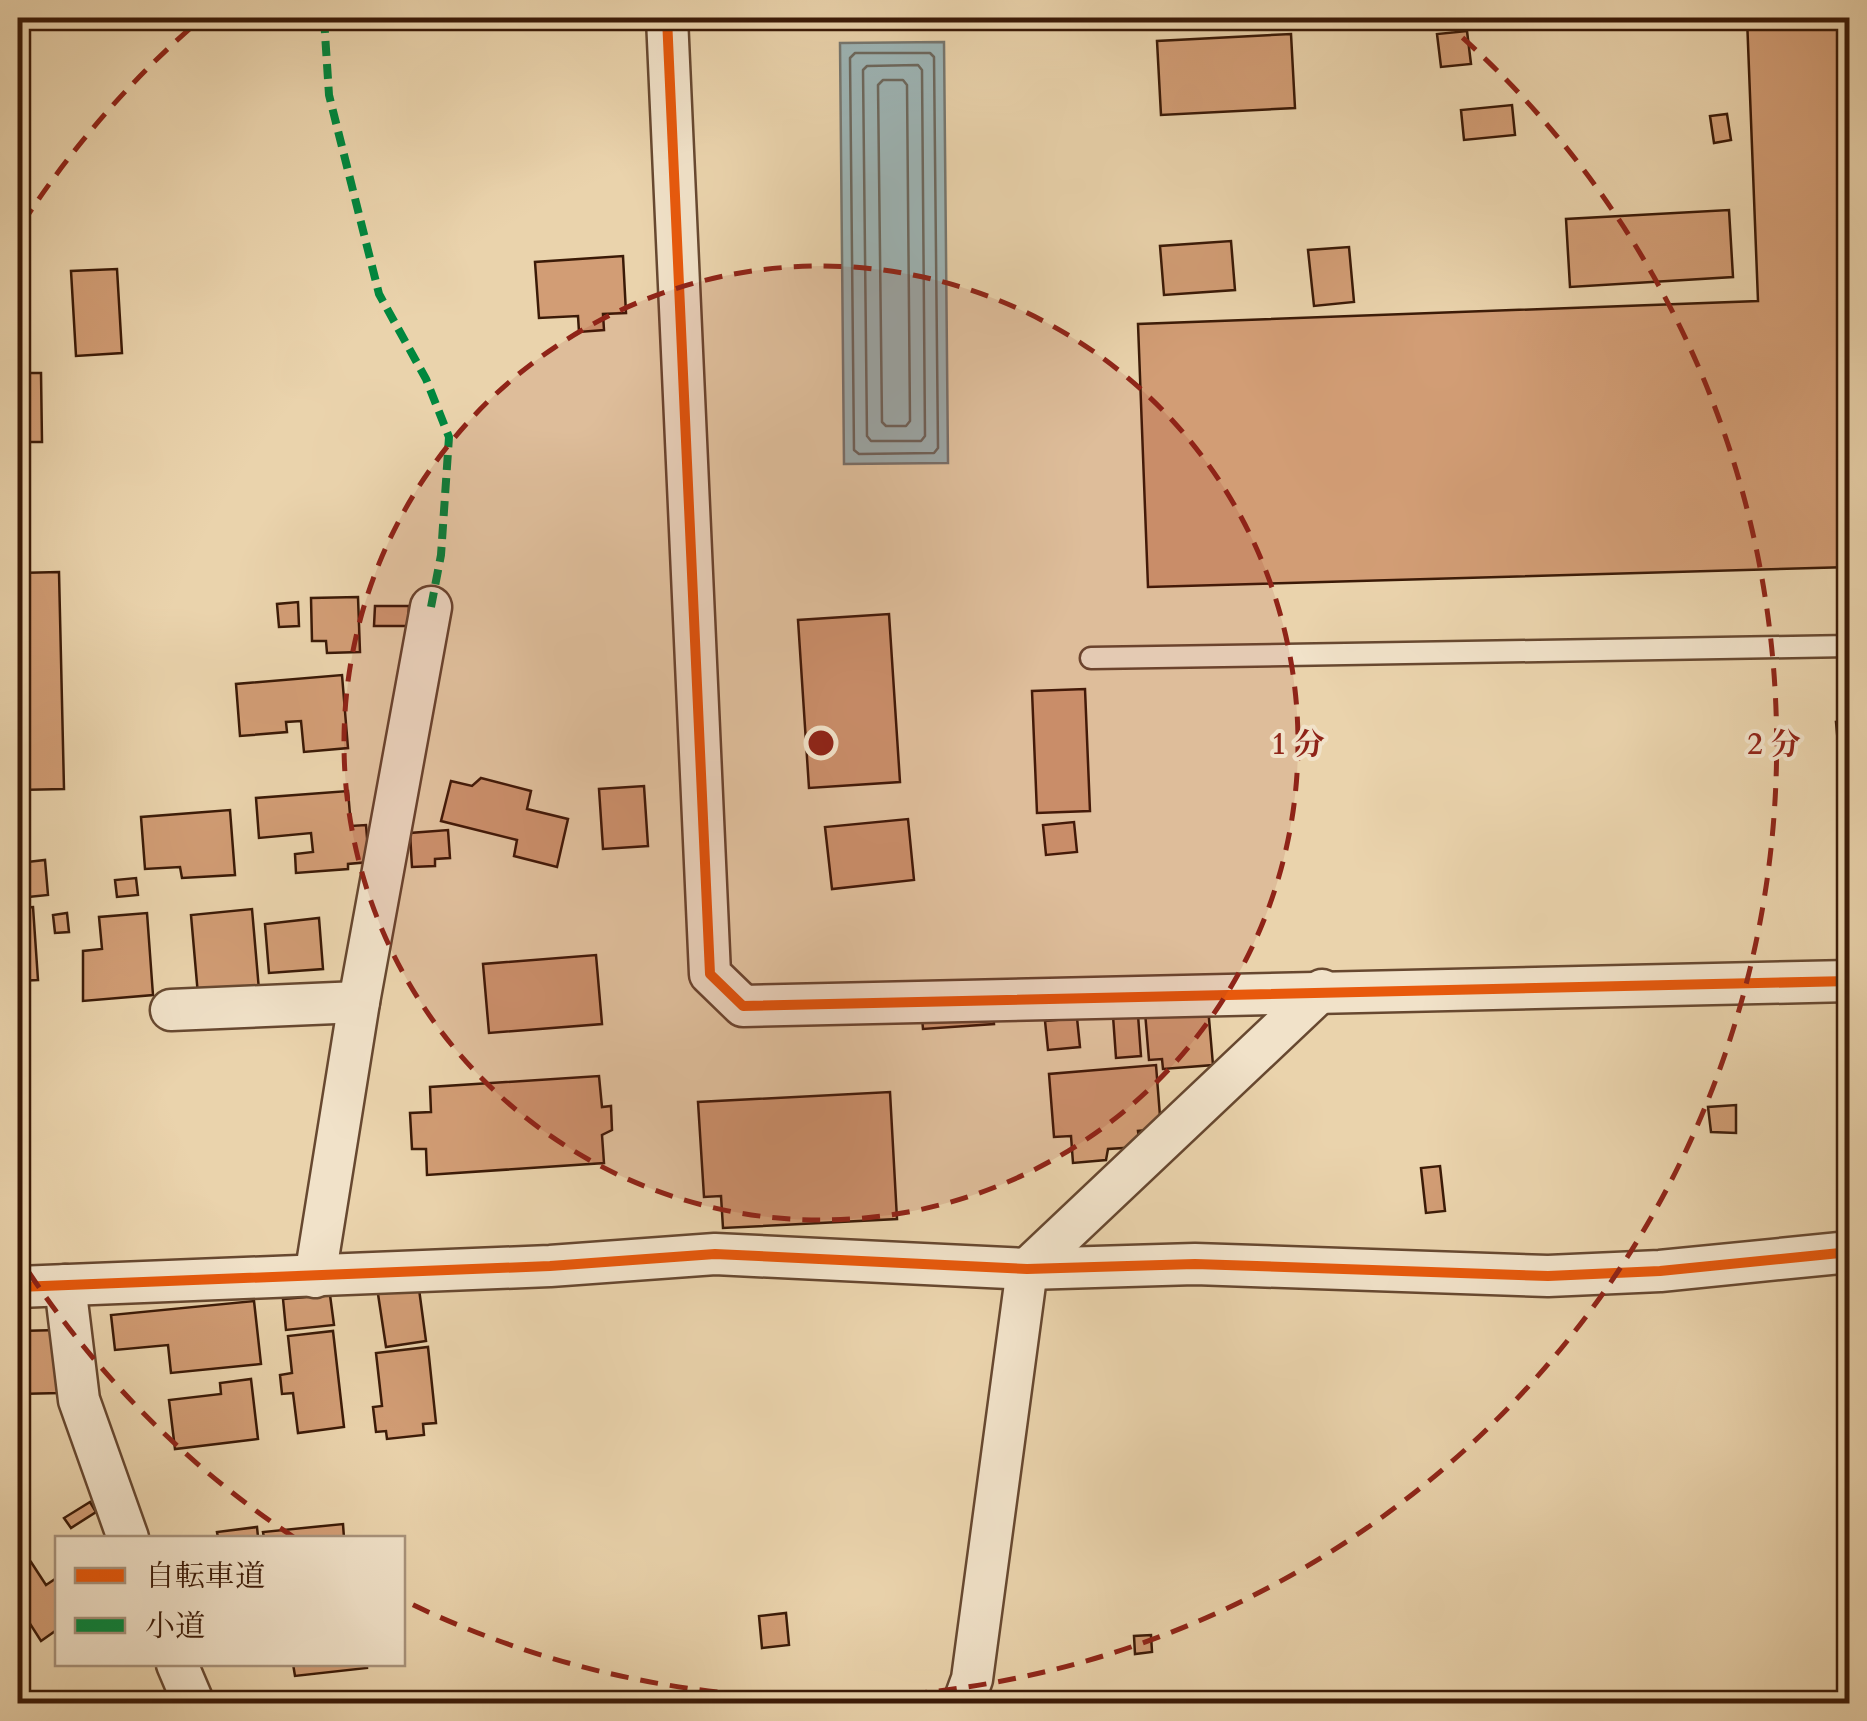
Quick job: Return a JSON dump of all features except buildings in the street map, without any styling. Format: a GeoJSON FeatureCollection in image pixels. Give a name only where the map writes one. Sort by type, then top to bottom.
{"type":"FeatureCollection","features":[{"type":"Feature","properties":{"kind":"street"},"geometry":{"type":"LineString","coordinates":[[667,18],[710,974],[743,1006],[1850,981]]}},
{"type":"Feature","properties":{"kind":"street"},"geometry":{"type":"LineString","coordinates":[[314,1277],[359,1002],[431,608]]}},
{"type":"Feature","properties":{"kind":"street"},"geometry":{"type":"LineString","coordinates":[[963,1704],[972,1679],[1028,1269],[1322,990]]}},
{"type":"Feature","properties":{"kind":"street"},"geometry":{"type":"LineString","coordinates":[[171,1010],[359,1002]]}},
{"type":"Feature","properties":{"kind":"street"},"geometry":{"type":"LineString","coordinates":[[18,1286],[314,1277],[716,1254],[1028,1269],[1195,1264],[1548,1276],[1660,1271],[1850,1252]]}},
{"type":"Feature","properties":{"kind":"street"},"geometry":{"type":"LineString","coordinates":[[65,1285],[79,1400],[127,1536]]}},
{"type":"Feature","properties":{"kind":"street"},"geometry":{"type":"LineString","coordinates":[[178,1666],[194,1704]]}},
{"type":"Feature","properties":{"kind":"lane"},"geometry":{"type":"LineString","coordinates":[[1091,658],[1850,646]]}},
{"type":"Feature","properties":{"kind":"water"},"geometry":{"type":"Polygon","coordinates":[[[944,42],[948,463],[844,464],[840,43],[944,42]]]}},
{"type":"Feature","properties":{"kind":"marked path"},"geometry":{"type":"LineString","coordinates":[[324,18],[329,95],[379,294],[426,379],[449,437],[441,555],[431,607]]}},
{"type":"Feature","properties":{"kind":"cycle path"},"geometry":{"type":"LineString","coordinates":[[667,18],[710,974],[743,1006],[1850,981]]}},
{"type":"Feature","properties":{"kind":"cycle path"},"geometry":{"type":"LineString","coordinates":[[18,1287],[550,1266],[715,1254],[1027,1269],[1195,1264],[1548,1276],[1660,1271],[1850,1252]]}}]}
